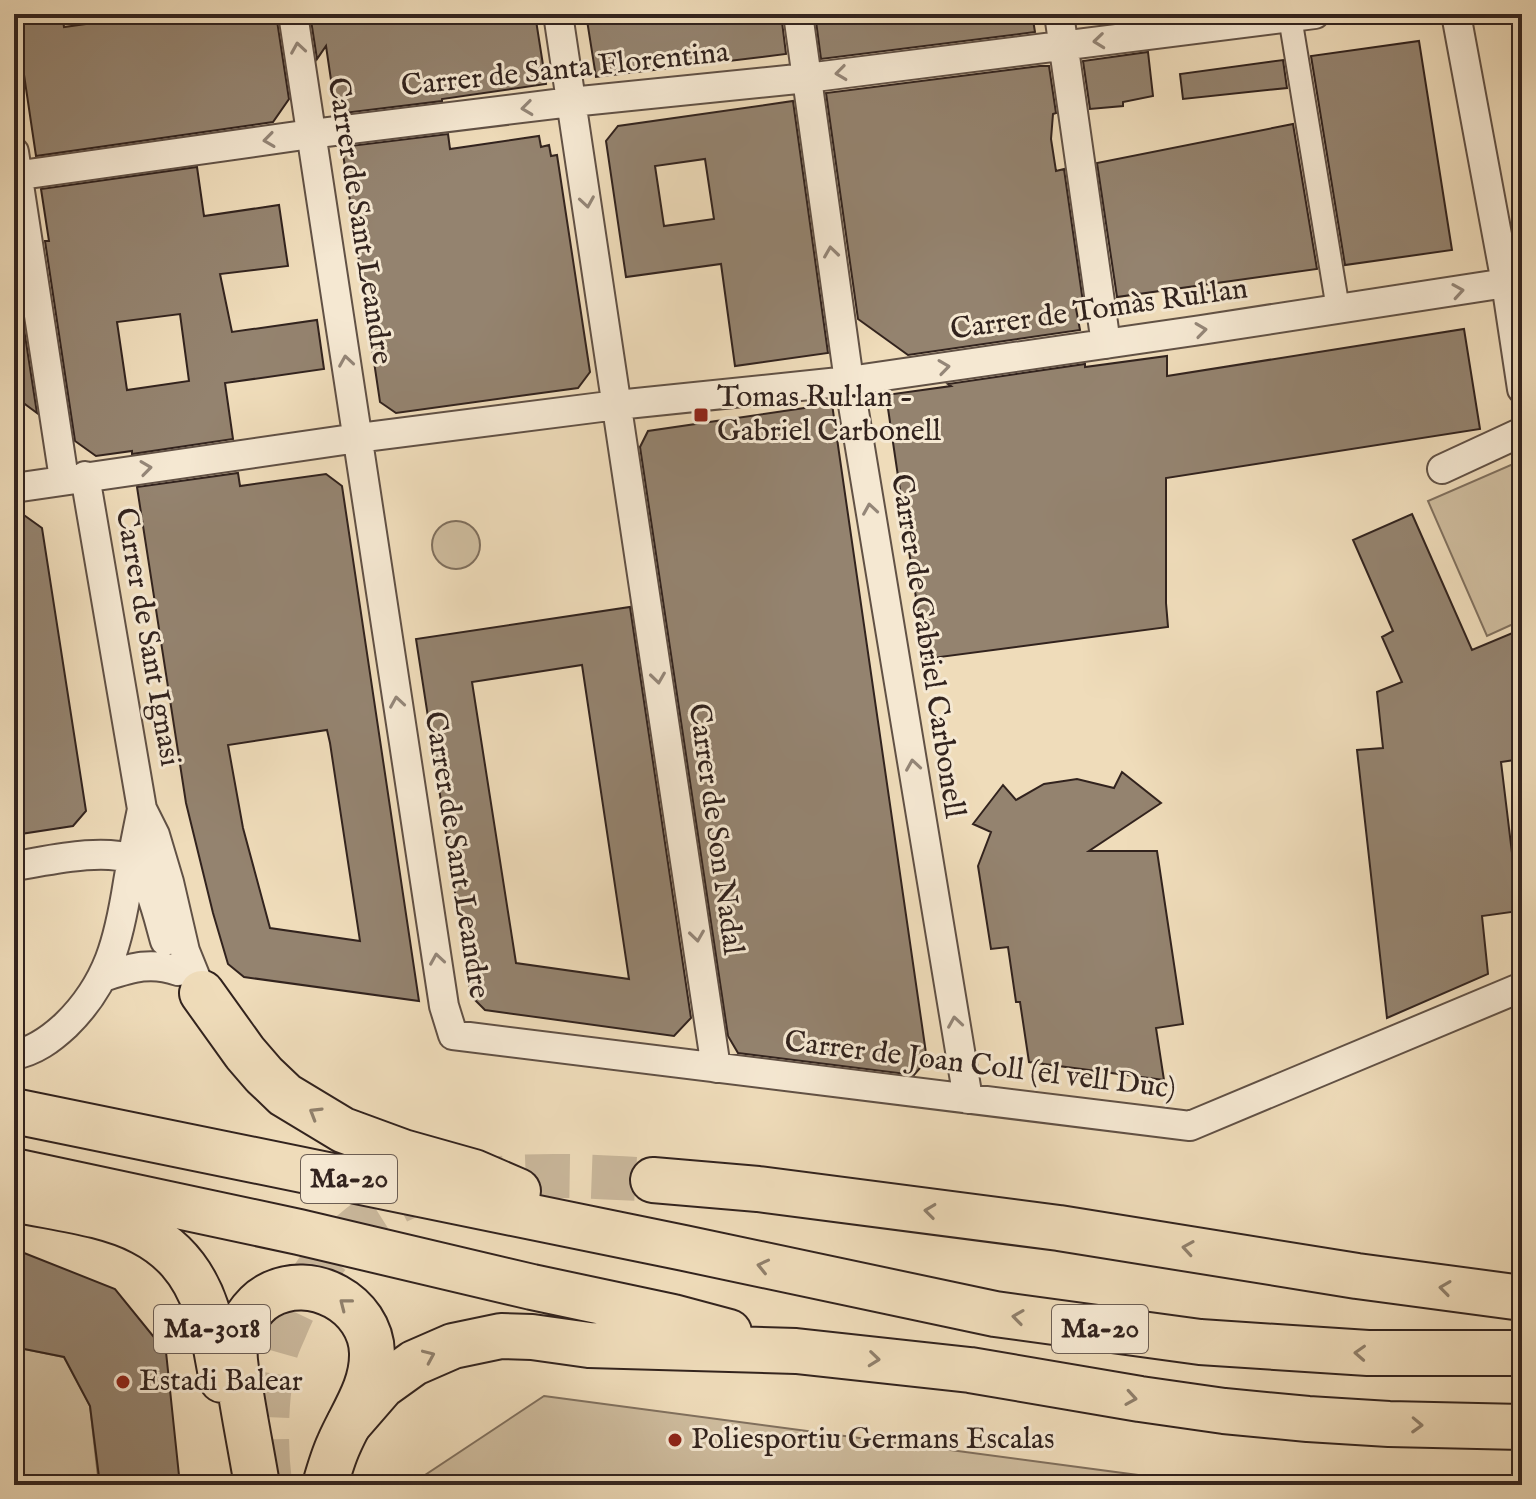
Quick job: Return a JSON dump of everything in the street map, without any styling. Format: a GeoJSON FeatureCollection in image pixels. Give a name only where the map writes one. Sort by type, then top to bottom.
{"type":"FeatureCollection","features":[{"type":"Feature","properties":{"kind":"main road"},"geometry":{"type":"LineString","coordinates":[[190,982],[245,1053],[285,1095],[343,1130],[403,1152],[474,1172],[518,1191]]}},
{"type":"Feature","properties":{"kind":"main road"},"geometry":{"type":"LineString","coordinates":[[14,1085],[518,1191],[684,1248]]}},
{"type":"Feature","properties":{"kind":"main road","name":"Ma-20"},"geometry":{"type":"LineString","coordinates":[[14,1111],[995,1314],[1200,1342],[1368,1353],[1522,1353]]}},
{"type":"Feature","properties":{"kind":"main road","name":"Ma-20"},"geometry":{"type":"LineString","coordinates":[[14,1171],[673,1317],[796,1351],[970,1370],[1224,1411],[1389,1424],[1522,1427]]}},
{"type":"Feature","properties":{"kind":"main road"},"geometry":{"type":"LineString","coordinates":[[653,1180],[758,1189],[1059,1228],[1357,1276],[1522,1298]]}},
{"type":"Feature","properties":{"kind":"main road"},"geometry":{"type":"LineString","coordinates":[[14,1199],[348,1264],[532,1287]]}},
{"type":"Feature","properties":{"kind":"main road","name":"Ma-3018"},"geometry":{"type":"LineString","coordinates":[[110,1219],[153,1237],[173,1253],[205,1304],[240,1485]]}},
{"type":"Feature","properties":{"kind":"main road"},"geometry":{"type":"LineString","coordinates":[[257,1485],[238,1380],[235,1345],[242,1324],[255,1306],[269,1295],[285,1290],[315,1290],[334,1296],[349,1305],[369,1333],[372,1369],[366,1389],[339,1444],[325,1485]]}},
{"type":"Feature","properties":{"kind":"main road"},"geometry":{"type":"LineString","coordinates":[[349,1424],[382,1386],[414,1363],[453,1346],[488,1338],[532,1337],[589,1345],[796,1351]]}},
{"type":"Feature","properties":{"kind":"street","name":"Carrer de Sant Leandre"},"geometry":{"type":"LineString","coordinates":[[293,14],[444,1006],[453,1035]]}},
{"type":"Feature","properties":{"kind":"street"},"geometry":{"type":"LineString","coordinates":[[14,488],[358,438],[617,405],[558,14]]}},
{"type":"Feature","properties":{"kind":"street","name":"Carrer de Gabriel Carbonell"},"geometry":{"type":"LineString","coordinates":[[798,14],[849,381],[968,1099]]}},
{"type":"Feature","properties":{"kind":"street"},"geometry":{"type":"LineString","coordinates":[[1059,14],[1106,344]]}},
{"type":"Feature","properties":{"kind":"street"},"geometry":{"type":"LineString","coordinates":[[1456,14],[1514,280],[1522,389]]}},
{"type":"Feature","properties":{"kind":"street","name":"Carrer de Santa Florentina"},"geometry":{"type":"LineString","coordinates":[[15,168],[571,102],[807,78],[1303,16]]}},
{"type":"Feature","properties":{"kind":"street"},"geometry":{"type":"LineString","coordinates":[[1303,16],[1338,309]]}},
{"type":"Feature","properties":{"kind":"street","name":"Carrer de Sant Ignasi"},"geometry":{"type":"LineString","coordinates":[[15,168],[142,809]]}},
{"type":"Feature","properties":{"kind":"street","name":"Carrer de Tomàs Rul·lan"},"geometry":{"type":"LineString","coordinates":[[617,405],[849,381],[1514,280]]}},
{"type":"Feature","properties":{"kind":"street","name":"Carrer de Son Nadal"},"geometry":{"type":"LineString","coordinates":[[617,405],[716,1068]]}},
{"type":"Feature","properties":{"kind":"street"},"geometry":{"type":"LineString","coordinates":[[1442,469],[1522,432]]}},
{"type":"Feature","properties":{"kind":"street"},"geometry":{"type":"LineString","coordinates":[[14,1055],[37,1048],[55,1035],[76,1015],[103,977],[115,949],[123,917],[142,809]]}},
{"type":"Feature","properties":{"kind":"street"},"geometry":{"type":"LineString","coordinates":[[142,809],[155,835],[169,882],[190,982]]}},
{"type":"Feature","properties":{"kind":"street"},"geometry":{"type":"LineString","coordinates":[[14,866],[110,854],[132,859],[143,872],[169,952],[190,982]]}},
{"type":"Feature","properties":{"kind":"street"},"geometry":{"type":"LineString","coordinates":[[103,977],[161,965],[190,982]]}},
{"type":"Feature","properties":{"kind":"street","name":"Carrer de Joan Coll (el vell Duc)"},"geometry":{"type":"LineString","coordinates":[[453,1035],[1190,1126],[1522,987]]}},
{"type":"Feature","properties":{"kind":"shaded area"},"geometry":{"type":"Polygon","coordinates":[[[1520,461],[1522,620],[1487,636],[1428,501],[1520,461]]]}},
{"type":"Feature","properties":{"kind":"shaded area"},"geometry":{"type":"Polygon","coordinates":[[[456,521],[473,528],[480,545],[473,562],[456,569],[439,562],[432,545],[439,528],[456,521]]]}},
{"type":"Feature","properties":{"kind":"shaded area","name":"Estadi Balear"},"geometry":{"type":"Polygon","coordinates":[[[14,1347],[64,1357],[90,1406],[99,1485],[14,1485],[14,1347]]]}},
{"type":"Feature","properties":{"kind":"shaded area","name":"Poliesportiu Germans Escalas"},"geometry":{"type":"Polygon","coordinates":[[[544,1396],[1198,1483],[1199,1485],[410,1485],[544,1396]]]}},
{"type":"Feature","properties":{"kind":"building"},"geometry":{"type":"Polygon","coordinates":[[[15,14],[62,14],[64,27],[129,18],[129,14],[276,14],[289,99],[273,122],[36,156],[15,14]]]}},
{"type":"Feature","properties":{"kind":"building"},"geometry":{"type":"Polygon","coordinates":[[[310,14],[535,14],[546,84],[336,114],[326,46],[317,59],[310,14]]]}},
{"type":"Feature","properties":{"kind":"building"},"geometry":{"type":"Polygon","coordinates":[[[586,14],[781,14],[786,54],[596,77],[586,14]]]}},
{"type":"Feature","properties":{"kind":"building"},"geometry":{"type":"Polygon","coordinates":[[[815,14],[1032,14],[1035,32],[821,59],[815,14]]]}},
{"type":"Feature","properties":{"kind":"building"},"geometry":{"type":"Polygon","coordinates":[[[1419,41],[1452,250],[1345,265],[1311,56],[1419,41]]]}},
{"type":"Feature","properties":{"kind":"building"},"geometry":{"type":"Polygon","coordinates":[[[1148,52],[1153,96],[1123,102],[1123,106],[1090,109],[1083,61],[1148,52]]]}},
{"type":"Feature","properties":{"kind":"building"},"geometry":{"type":"Polygon","coordinates":[[[1283,60],[1287,88],[1183,99],[1180,74],[1283,60]]]}},
{"type":"Feature","properties":{"kind":"building"},"geometry":{"type":"Polygon","coordinates":[[[1049,66],[1056,113],[1053,114],[1051,139],[1056,171],[1064,169],[1083,302],[1075,303],[1080,330],[908,355],[858,319],[826,93],[1049,66]]]}},
{"type":"Feature","properties":{"kind":"building"},"geometry":{"type":"Polygon","coordinates":[[[793,101],[828,353],[735,366],[721,264],[626,277],[606,141],[618,126],[793,101]],[[705,159],[655,166],[664,226],[714,219],[705,159]]]}},
{"type":"Feature","properties":{"kind":"building"},"geometry":{"type":"Polygon","coordinates":[[[1293,124],[1317,269],[1117,297],[1097,163],[1293,124]]]}},
{"type":"Feature","properties":{"kind":"building"},"geometry":{"type":"Polygon","coordinates":[[[448,134],[450,149],[539,136],[541,147],[549,145],[551,156],[557,155],[590,372],[578,388],[396,413],[380,402],[342,147],[448,134]]]}},
{"type":"Feature","properties":{"kind":"building"},"geometry":{"type":"Polygon","coordinates":[[[197,167],[204,216],[279,205],[288,266],[220,274],[232,332],[317,320],[324,369],[225,383],[233,439],[132,454],[132,451],[96,456],[75,441],[45,241],[49,241],[41,189],[197,167]],[[180,314],[117,322],[127,390],[189,381],[180,314]]]}},
{"type":"Feature","properties":{"kind":"building"},"geometry":{"type":"Polygon","coordinates":[[[14,264],[37,413],[14,396],[14,264]]]}},
{"type":"Feature","properties":{"kind":"building"},"geometry":{"type":"Polygon","coordinates":[[[1464,329],[1480,429],[1166,478],[1168,627],[925,659],[886,395],[1085,364],[1085,367],[1167,356],[1167,376],[1464,329]]]}},
{"type":"Feature","properties":{"kind":"building"},"geometry":{"type":"Polygon","coordinates":[[[832,404],[927,1060],[914,1075],[738,1053],[728,1036],[640,447],[648,431],[832,404]]]}},
{"type":"Feature","properties":{"kind":"building"},"geometry":{"type":"Polygon","coordinates":[[[238,473],[240,486],[326,474],[342,486],[419,1001],[244,977],[228,964],[186,803],[137,487],[238,473]],[[327,730],[228,745],[243,828],[270,928],[360,941],[327,730]]]}},
{"type":"Feature","properties":{"kind":"building"},"geometry":{"type":"Polygon","coordinates":[[[14,508],[42,528],[86,811],[73,826],[14,835],[14,508]]]}},
{"type":"Feature","properties":{"kind":"building"},"geometry":{"type":"Polygon","coordinates":[[[1412,514],[1472,650],[1522,629],[1522,738],[1518,737],[1514,760],[1501,762],[1519,911],[1482,916],[1488,974],[1387,1018],[1357,750],[1383,748],[1377,692],[1402,682],[1382,637],[1393,631],[1353,540],[1412,514]]]}},
{"type":"Feature","properties":{"kind":"building"},"geometry":{"type":"Polygon","coordinates":[[[630,607],[691,1018],[674,1036],[485,1010],[471,996],[416,639],[630,607]],[[582,665],[472,682],[516,963],[629,979],[582,665]]]}},
{"type":"Feature","properties":{"kind":"building"},"geometry":{"type":"Polygon","coordinates":[[[1122,772],[1161,803],[1089,851],[1157,851],[1183,1024],[1156,1028],[1164,1080],[1029,1062],[1008,947],[991,949],[978,866],[991,832],[973,824],[1003,785],[1016,800],[1044,784],[1077,779],[1114,788],[1122,772]]]}},
{"type":"Feature","properties":{"kind":"building","name":"Estadi Balear"},"geometry":{"type":"Polygon","coordinates":[[[14,1249],[115,1289],[166,1352],[180,1485],[100,1485],[90,1406],[64,1357],[14,1347],[14,1249]]]}},
{"type":"Feature","properties":{"kind":"tunnel"},"geometry":{"type":"LineString","coordinates":[[270,1483],[267,1419],[277,1349],[297,1302],[311,1279],[326,1258],[364,1223],[409,1196],[448,1184],[539,1176],[653,1180]]}},
{"type":"Feature","properties":{"kind":"place","name":"Tomas Rul·lan - Gabriel Carbonell"},"geometry":{"type":"Point","coordinates":[701,415]}},
{"type":"Feature","properties":{"kind":"place","name":"Estadi Balear"},"geometry":{"type":"Point","coordinates":[123,1382]}},
{"type":"Feature","properties":{"kind":"place","name":"Poliesportiu Germans Escalas"},"geometry":{"type":"Point","coordinates":[675,1440]}}]}
